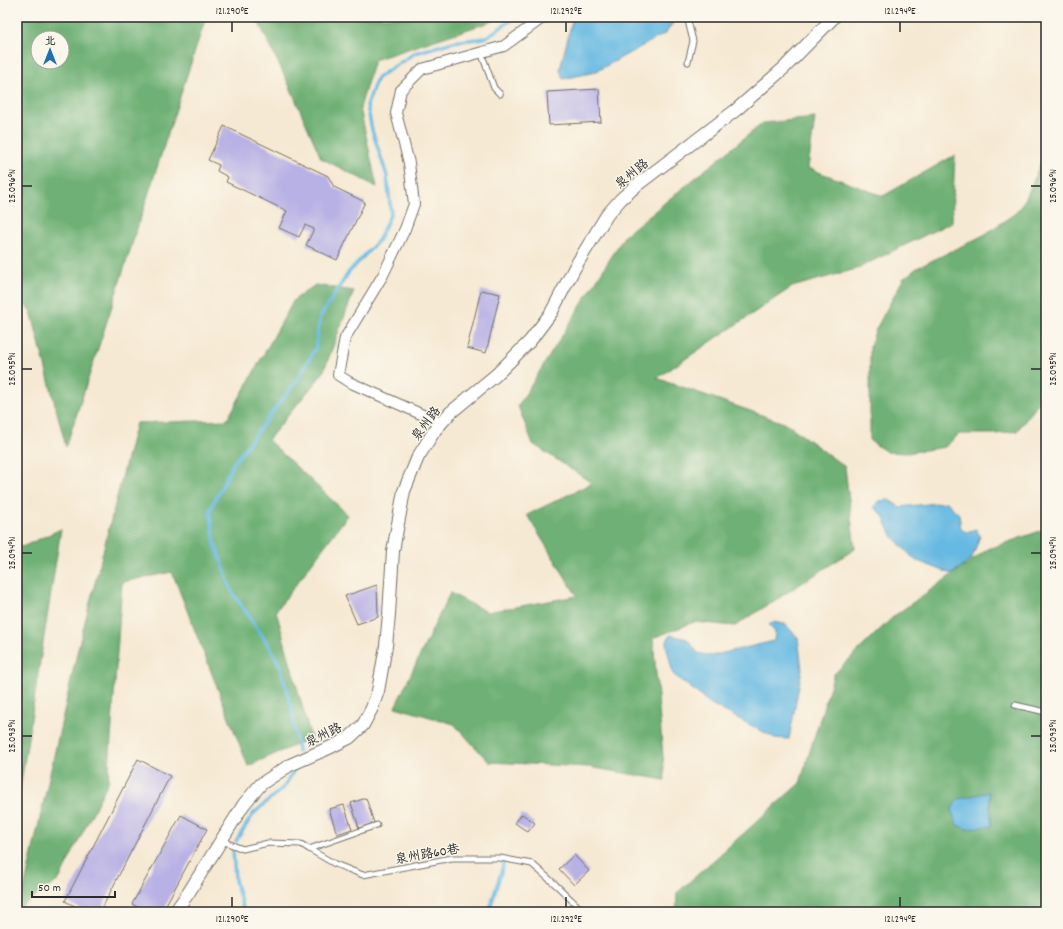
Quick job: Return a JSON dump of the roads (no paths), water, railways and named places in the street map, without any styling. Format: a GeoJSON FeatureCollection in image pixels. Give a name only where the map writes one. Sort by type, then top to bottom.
{"type":"FeatureCollection","features":[{"type":"Feature","properties":{"kind":"street"},"geometry":{"type":"LineString","coordinates":[[441,423],[349,382],[338,375],[345,338],[383,275],[405,229],[414,204],[409,162],[396,113],[401,90],[422,69],[504,46],[547,17]]}},
{"type":"Feature","properties":{"kind":"street","name":"泉州路"},"geometry":{"type":"LineString","coordinates":[[175,912],[244,804],[261,784],[290,765],[349,738],[363,725],[372,708],[378,691],[386,646],[393,551],[404,491],[418,457],[428,439],[450,413],[501,370],[530,341],[551,313],[575,266],[607,215],[620,199],[637,184],[736,110],[784,68],[834,17]]}},
{"type":"Feature","properties":{"kind":"lane"},"geometry":{"type":"LineString","coordinates":[[687,17],[693,41],[688,62]]}},
{"type":"Feature","properties":{"kind":"lane"},"geometry":{"type":"LineString","coordinates":[[481,52],[494,88],[500,94]]}},
{"type":"Feature","properties":{"kind":"lane"},"geometry":{"type":"LineString","coordinates":[[1015,705],[1046,712]]}},
{"type":"Feature","properties":{"kind":"lane"},"geometry":{"type":"LineString","coordinates":[[309,849],[377,826]]}},
{"type":"Feature","properties":{"kind":"lane","name":"泉州路60巷"},"geometry":{"type":"LineString","coordinates":[[221,840],[243,850],[268,843],[301,844],[335,864],[363,875],[452,858],[500,858],[532,864],[584,912]]}},
{"type":"Feature","properties":{"kind":"water"},"geometry":{"type":"Polygon","coordinates":[[[573,17],[674,17],[675,20],[666,33],[595,72],[563,79],[560,69],[573,17]]]}},
{"type":"Feature","properties":{"kind":"water"},"geometry":{"type":"Polygon","coordinates":[[[889,500],[900,507],[947,502],[959,514],[961,529],[966,532],[976,529],[980,536],[972,558],[952,574],[915,560],[893,537],[882,514],[873,507],[880,501],[889,500]]]}},
{"type":"Feature","properties":{"kind":"water"},"geometry":{"type":"Polygon","coordinates":[[[772,622],[785,624],[798,638],[802,669],[789,739],[775,738],[711,704],[673,674],[666,644],[670,635],[687,639],[698,653],[711,656],[774,641],[775,632],[769,625],[772,622]]]}},
{"type":"Feature","properties":{"kind":"water"},"geometry":{"type":"Polygon","coordinates":[[[989,792],[992,826],[966,829],[957,825],[951,810],[958,799],[989,792]]]}},
{"type":"Feature","properties":{"kind":"waterway"},"geometry":{"type":"LineString","coordinates":[[298,751],[292,710],[281,668],[272,650],[232,592],[215,544],[210,510],[233,464],[297,380],[315,349],[320,317],[349,272],[378,241],[391,213],[387,176],[372,130],[367,105],[377,78],[415,53],[453,42],[485,38],[516,17]]}},
{"type":"Feature","properties":{"kind":"waterway"},"geometry":{"type":"LineString","coordinates":[[236,841],[254,813],[284,787],[296,767]]}},
{"type":"Feature","properties":{"kind":"waterway"},"geometry":{"type":"LineString","coordinates":[[233,849],[235,880],[244,912]]}},
{"type":"Feature","properties":{"kind":"waterway"},"geometry":{"type":"LineString","coordinates":[[489,912],[504,862]]}}]}
